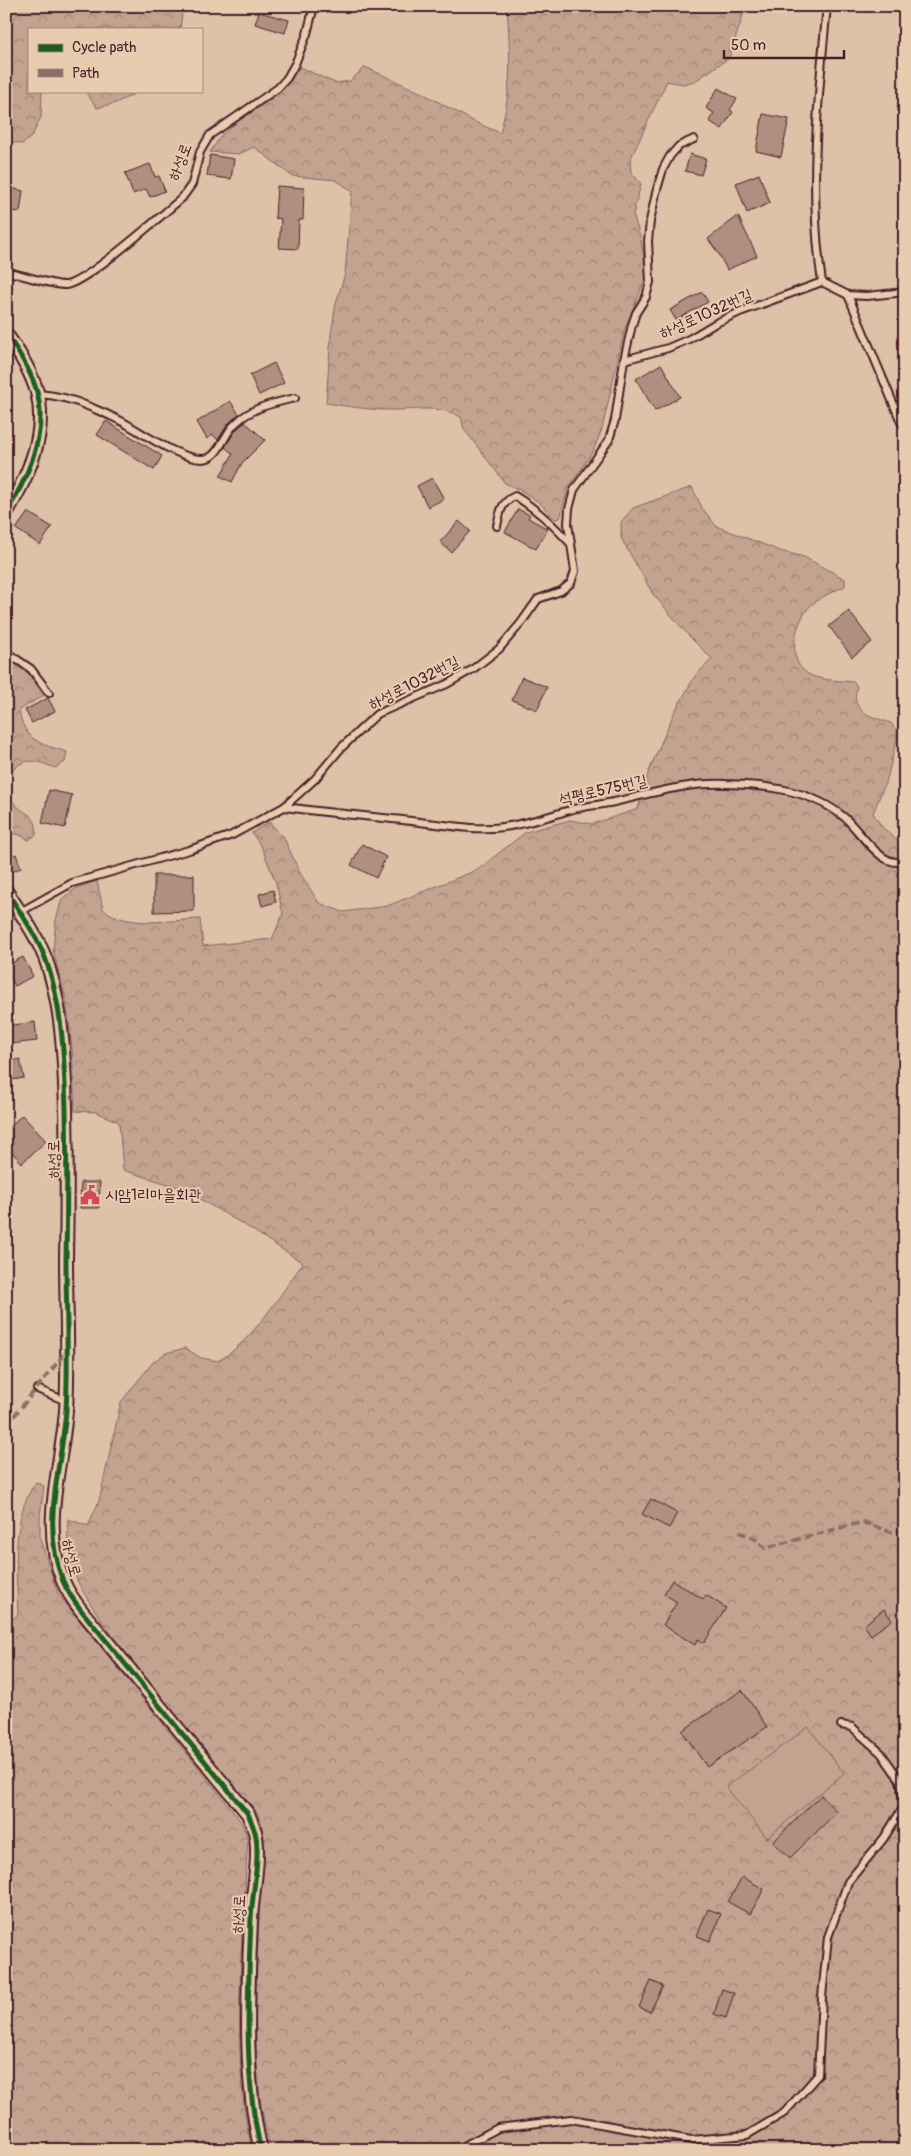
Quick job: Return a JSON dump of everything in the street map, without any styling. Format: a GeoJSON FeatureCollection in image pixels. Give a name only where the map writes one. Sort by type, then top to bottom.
{"type":"FeatureCollection","features":[{"type":"Feature","properties":{"kind":"street"},"geometry":{"type":"LineString","coordinates":[[6,334],[19,352],[32,378],[38,394],[39,422],[36,447],[26,476],[6,513]]}},
{"type":"Feature","properties":{"kind":"street","name":"하성로"},"geometry":{"type":"LineString","coordinates":[[6,891],[35,934],[48,965],[57,1006],[64,1053],[67,1184],[66,1401],[51,1523],[55,1552],[63,1582],[80,1610],[248,1814],[256,1834],[256,1860],[251,1918],[248,2032],[255,2127],[261,2150]]}},
{"type":"Feature","properties":{"kind":"lane","name":"하성로"},"geometry":{"type":"LineString","coordinates":[[6,274],[13,273],[65,285],[78,280],[102,264],[182,198],[192,184],[200,152],[210,135],[278,88],[287,78],[296,64],[307,34],[314,6]]}},
{"type":"Feature","properties":{"kind":"lane"},"geometry":{"type":"LineString","coordinates":[[827,6],[813,169],[816,244],[822,282],[848,295],[867,296],[905,292]]}},
{"type":"Feature","properties":{"kind":"lane"},"geometry":{"type":"LineString","coordinates":[[624,360],[634,319],[646,297],[650,282],[648,241],[650,220],[664,169],[670,156],[679,146],[694,139]]}},
{"type":"Feature","properties":{"kind":"lane","name":"하성로1032번길"},"geometry":{"type":"LineString","coordinates":[[20,912],[72,882],[189,850],[232,835],[284,807],[314,779],[340,748],[376,714],[447,684],[474,668],[499,649],[521,624],[538,599],[561,590],[571,583],[575,571],[568,524],[569,510],[574,490],[608,440],[615,420],[624,360],[668,348],[740,312],[822,282]]}},
{"type":"Feature","properties":{"kind":"lane"},"geometry":{"type":"LineString","coordinates":[[848,295],[901,422],[905,427]]}},
{"type":"Feature","properties":{"kind":"lane"},"geometry":{"type":"LineString","coordinates":[[38,394],[59,396],[88,406],[121,421],[176,452],[198,459],[208,458],[217,452],[226,434],[249,412],[295,398]]}},
{"type":"Feature","properties":{"kind":"lane"},"geometry":{"type":"LineString","coordinates":[[496,526],[502,505],[507,499],[515,496],[536,510],[571,544]]}},
{"type":"Feature","properties":{"kind":"lane"},"geometry":{"type":"LineString","coordinates":[[6,652],[31,669],[50,693]]}},
{"type":"Feature","properties":{"kind":"lane","name":"석평로575번길"},"geometry":{"type":"LineString","coordinates":[[284,807],[452,826],[500,828],[522,825],[576,809],[687,786],[716,783],[750,785],[809,797],[832,808],[889,861],[900,862],[905,860]]}},
{"type":"Feature","properties":{"kind":"lane"},"geometry":{"type":"LineString","coordinates":[[37,1389],[66,1401]]}},
{"type":"Feature","properties":{"kind":"lane"},"geometry":{"type":"LineString","coordinates":[[463,2150],[464,2146],[498,2128],[571,2119],[691,2140],[747,2135],[784,2113],[818,2075],[822,1997],[828,1937],[848,1882],[884,1838],[904,1806],[900,1780],[881,1753],[852,1727],[840,1725]]}},
{"type":"Feature","properties":{"kind":"green space"},"geometry":{"type":"Polygon","coordinates":[[[6,6],[183,6],[180,28],[28,28],[28,92],[42,92],[41,117],[32,136],[23,144],[6,141],[6,6]]]}},
{"type":"Feature","properties":{"kind":"green space"},"geometry":{"type":"Polygon","coordinates":[[[507,6],[746,6],[729,58],[695,81],[683,84],[667,81],[630,160],[631,172],[641,184],[633,214],[641,240],[647,275],[625,328],[602,429],[593,451],[568,489],[560,518],[555,519],[540,503],[505,483],[464,429],[461,417],[435,409],[381,410],[326,403],[331,334],[336,303],[345,274],[352,191],[336,180],[292,176],[254,147],[239,154],[210,152],[221,136],[237,122],[269,101],[284,87],[300,67],[335,83],[350,81],[365,67],[422,93],[475,122],[500,133],[509,85],[510,54],[507,6]]]}},
{"type":"Feature","properties":{"kind":"green space"},"geometry":{"type":"Polygon","coordinates":[[[86,92],[138,92],[116,103],[97,108],[86,92]]]}},
{"type":"Feature","properties":{"kind":"green space"},"geometry":{"type":"Polygon","coordinates":[[[692,487],[702,508],[716,526],[780,551],[804,557],[845,579],[845,586],[819,599],[805,612],[795,641],[797,660],[801,668],[817,678],[854,682],[857,687],[855,695],[859,708],[870,716],[891,723],[898,734],[887,779],[873,813],[882,827],[905,848],[902,869],[905,876],[905,2150],[271,2150],[259,2093],[256,2034],[259,1918],[264,1863],[263,1830],[253,1807],[206,1753],[97,1614],[80,1586],[74,1571],[68,1545],[68,1519],[88,1526],[99,1501],[121,1402],[154,1361],[166,1353],[185,1348],[201,1358],[218,1361],[243,1342],[254,1330],[303,1263],[251,1229],[181,1188],[123,1170],[119,1122],[96,1112],[75,1111],[72,1049],[66,999],[53,950],[56,920],[62,899],[76,888],[97,881],[103,909],[113,915],[124,919],[150,922],[200,919],[203,946],[272,939],[283,914],[276,883],[262,848],[252,833],[269,822],[283,836],[300,873],[319,903],[343,912],[387,906],[477,870],[526,832],[570,820],[592,824],[638,809],[649,771],[674,713],[695,676],[712,659],[689,636],[653,594],[621,538],[621,522],[633,508],[692,487]]]}},
{"type":"Feature","properties":{"kind":"green space"},"geometry":{"type":"Polygon","coordinates":[[[6,658],[28,673],[44,695],[19,710],[25,729],[35,740],[67,752],[65,762],[55,768],[39,762],[29,761],[20,764],[10,776],[8,786],[12,800],[35,823],[36,835],[29,840],[20,835],[6,832],[6,658]]]}},
{"type":"Feature","properties":{"kind":"green space"},"geometry":{"type":"Polygon","coordinates":[[[36,1482],[44,1486],[40,1516],[40,1539],[58,1594],[223,1798],[242,1823],[248,1840],[241,1957],[240,2054],[247,2126],[252,2150],[6,2150],[6,1626],[18,1614],[16,1563],[19,1528],[22,1512],[36,1482]]]}},
{"type":"Feature","properties":{"kind":"green space"},"geometry":{"type":"Polygon","coordinates":[[[808,1727],[844,1773],[767,1838],[726,1787],[808,1727]]]}},
{"type":"Feature","properties":{"kind":"building"},"geometry":{"type":"Polygon","coordinates":[[[259,12],[289,20],[285,33],[255,24],[259,12]]]}},
{"type":"Feature","properties":{"kind":"building"},"geometry":{"type":"Polygon","coordinates":[[[718,88],[737,99],[730,110],[733,112],[722,129],[709,121],[714,113],[706,108],[718,88]]]}},
{"type":"Feature","properties":{"kind":"building"},"geometry":{"type":"Polygon","coordinates":[[[763,114],[789,119],[781,157],[756,151],[763,114]]]}},
{"type":"Feature","properties":{"kind":"building"},"geometry":{"type":"Polygon","coordinates":[[[690,154],[706,159],[701,175],[685,171],[690,154]]]}},
{"type":"Feature","properties":{"kind":"building"},"geometry":{"type":"Polygon","coordinates":[[[210,155],[234,159],[231,179],[207,176],[210,155]]]}},
{"type":"Feature","properties":{"kind":"building"},"geometry":{"type":"Polygon","coordinates":[[[150,164],[155,177],[159,176],[165,191],[150,197],[146,189],[133,194],[125,173],[150,164]]]}},
{"type":"Feature","properties":{"kind":"building"},"geometry":{"type":"Polygon","coordinates":[[[759,174],[770,203],[747,213],[736,183],[759,174]]]}},
{"type":"Feature","properties":{"kind":"building"},"geometry":{"type":"Polygon","coordinates":[[[277,186],[304,188],[303,220],[299,220],[298,249],[279,248],[281,219],[275,218],[277,186]]]}},
{"type":"Feature","properties":{"kind":"building"},"geometry":{"type":"Polygon","coordinates":[[[6,187],[23,191],[20,212],[6,210],[6,187]]]}},
{"type":"Feature","properties":{"kind":"building"},"geometry":{"type":"Polygon","coordinates":[[[738,216],[757,256],[727,270],[719,254],[708,239],[738,216]]]}},
{"type":"Feature","properties":{"kind":"building"},"geometry":{"type":"Polygon","coordinates":[[[702,292],[708,302],[676,320],[670,310],[702,292]]]}},
{"type":"Feature","properties":{"kind":"building"},"geometry":{"type":"Polygon","coordinates":[[[274,363],[284,383],[259,395],[250,375],[274,363]]]}},
{"type":"Feature","properties":{"kind":"building"},"geometry":{"type":"Polygon","coordinates":[[[661,364],[680,397],[655,411],[636,379],[661,364]]]}},
{"type":"Feature","properties":{"kind":"building"},"geometry":{"type":"Polygon","coordinates":[[[230,401],[239,414],[228,424],[218,440],[213,435],[207,439],[197,422],[230,401]]]}},
{"type":"Feature","properties":{"kind":"building"},"geometry":{"type":"Polygon","coordinates":[[[106,421],[162,456],[154,470],[97,435],[106,421]]]}},
{"type":"Feature","properties":{"kind":"building"},"geometry":{"type":"Polygon","coordinates":[[[245,422],[265,440],[242,463],[232,482],[220,476],[233,454],[225,447],[236,430],[245,422]]]}},
{"type":"Feature","properties":{"kind":"building"},"geometry":{"type":"Polygon","coordinates":[[[432,478],[444,499],[428,507],[417,486],[432,478]]]}},
{"type":"Feature","properties":{"kind":"building"},"geometry":{"type":"Polygon","coordinates":[[[518,509],[530,515],[528,518],[548,529],[536,549],[505,532],[518,509]]]}},
{"type":"Feature","properties":{"kind":"building"},"geometry":{"type":"Polygon","coordinates":[[[28,512],[52,527],[40,545],[16,529],[28,512]]]}},
{"type":"Feature","properties":{"kind":"building"},"geometry":{"type":"Polygon","coordinates":[[[459,521],[470,531],[451,552],[440,542],[459,521]]]}},
{"type":"Feature","properties":{"kind":"building"},"geometry":{"type":"Polygon","coordinates":[[[849,611],[872,642],[852,657],[829,626],[849,611]]]}},
{"type":"Feature","properties":{"kind":"building"},"geometry":{"type":"Polygon","coordinates":[[[522,677],[547,687],[537,710],[512,700],[522,677]]]}},
{"type":"Feature","properties":{"kind":"building"},"geometry":{"type":"Polygon","coordinates":[[[48,698],[55,711],[32,723],[25,710],[48,698]]]}},
{"type":"Feature","properties":{"kind":"building"},"geometry":{"type":"Polygon","coordinates":[[[49,790],[72,795],[65,828],[42,823],[49,790]]]}},
{"type":"Feature","properties":{"kind":"building"},"geometry":{"type":"Polygon","coordinates":[[[362,844],[386,857],[376,878],[351,865],[362,844]]]}},
{"type":"Feature","properties":{"kind":"building"},"geometry":{"type":"Polygon","coordinates":[[[16,854],[21,868],[6,874],[6,858],[16,854]]]}},
{"type":"Feature","properties":{"kind":"building"},"geometry":{"type":"Polygon","coordinates":[[[154,875],[194,875],[194,911],[154,912],[154,875]]]}},
{"type":"Feature","properties":{"kind":"building"},"geometry":{"type":"Polygon","coordinates":[[[273,890],[276,902],[262,906],[259,894],[273,890]]]}},
{"type":"Feature","properties":{"kind":"building"},"geometry":{"type":"Polygon","coordinates":[[[23,957],[33,976],[15,986],[6,966],[23,957]]]}},
{"type":"Feature","properties":{"kind":"building"},"geometry":{"type":"Polygon","coordinates":[[[35,1022],[37,1041],[10,1044],[7,1026],[35,1022]]]}},
{"type":"Feature","properties":{"kind":"building"},"geometry":{"type":"Polygon","coordinates":[[[20,1059],[24,1078],[12,1080],[8,1062],[20,1059]]]}},
{"type":"Feature","properties":{"kind":"building"},"geometry":{"type":"Polygon","coordinates":[[[22,1115],[46,1141],[22,1163],[6,1146],[6,1130],[22,1115]]]}},
{"type":"Feature","properties":{"kind":"building","name":"시암1리마을회관"},"geometry":{"type":"Polygon","coordinates":[[[81,1182],[100,1182],[99,1208],[80,1208],[81,1182]]]}},
{"type":"Feature","properties":{"kind":"building"},"geometry":{"type":"Polygon","coordinates":[[[651,1499],[677,1513],[669,1528],[642,1514],[651,1499]]]}},
{"type":"Feature","properties":{"kind":"building"},"geometry":{"type":"Polygon","coordinates":[[[672,1580],[703,1599],[706,1595],[726,1608],[704,1643],[698,1639],[695,1645],[663,1625],[677,1602],[664,1594],[672,1580]]]}},
{"type":"Feature","properties":{"kind":"building"},"geometry":{"type":"Polygon","coordinates":[[[884,1609],[892,1620],[871,1635],[864,1625],[884,1609]]]}},
{"type":"Feature","properties":{"kind":"building"},"geometry":{"type":"Polygon","coordinates":[[[742,1690],[767,1727],[707,1767],[682,1731],[742,1690]]]}},
{"type":"Feature","properties":{"kind":"building"},"geometry":{"type":"Polygon","coordinates":[[[821,1795],[837,1812],[790,1858],[773,1842],[821,1795]]]}},
{"type":"Feature","properties":{"kind":"building"},"geometry":{"type":"Polygon","coordinates":[[[742,1877],[764,1889],[750,1914],[728,1902],[742,1877]]]}},
{"type":"Feature","properties":{"kind":"building"},"geometry":{"type":"Polygon","coordinates":[[[708,1909],[721,1914],[710,1941],[697,1936],[708,1909]]]}},
{"type":"Feature","properties":{"kind":"building"},"geometry":{"type":"Polygon","coordinates":[[[651,1981],[663,1986],[650,2012],[639,2007],[651,1981]]]}},
{"type":"Feature","properties":{"kind":"building"},"geometry":{"type":"Polygon","coordinates":[[[722,1989],[734,1993],[726,2018],[714,2014],[722,1989]]]}},
{"type":"Feature","properties":{"kind":"marked path"},"geometry":{"type":"LineString","coordinates":[[6,1426],[66,1352]]}},
{"type":"Feature","properties":{"kind":"marked path"},"geometry":{"type":"LineString","coordinates":[[739,1532],[754,1538],[765,1548],[863,1522],[890,1532],[905,1530]]}},
{"type":"Feature","properties":{"kind":"cycle path"},"geometry":{"type":"LineString","coordinates":[[6,334],[31,377],[40,407],[40,423],[34,455],[14,500],[6,513]]}},
{"type":"Feature","properties":{"kind":"cycle path"},"geometry":{"type":"LineString","coordinates":[[6,891],[35,936],[48,966],[60,1018],[63,1054],[67,1146],[67,1372],[64,1432],[54,1496],[53,1538],[56,1560],[63,1581],[76,1603],[248,1814],[255,1832],[257,1852],[251,1919],[248,2035],[251,2094],[261,2150]]}},
{"type":"Feature","properties":{"kind":"place","name":"시암1리마을회관"},"geometry":{"type":"Point","coordinates":[90,1195]}}]}
